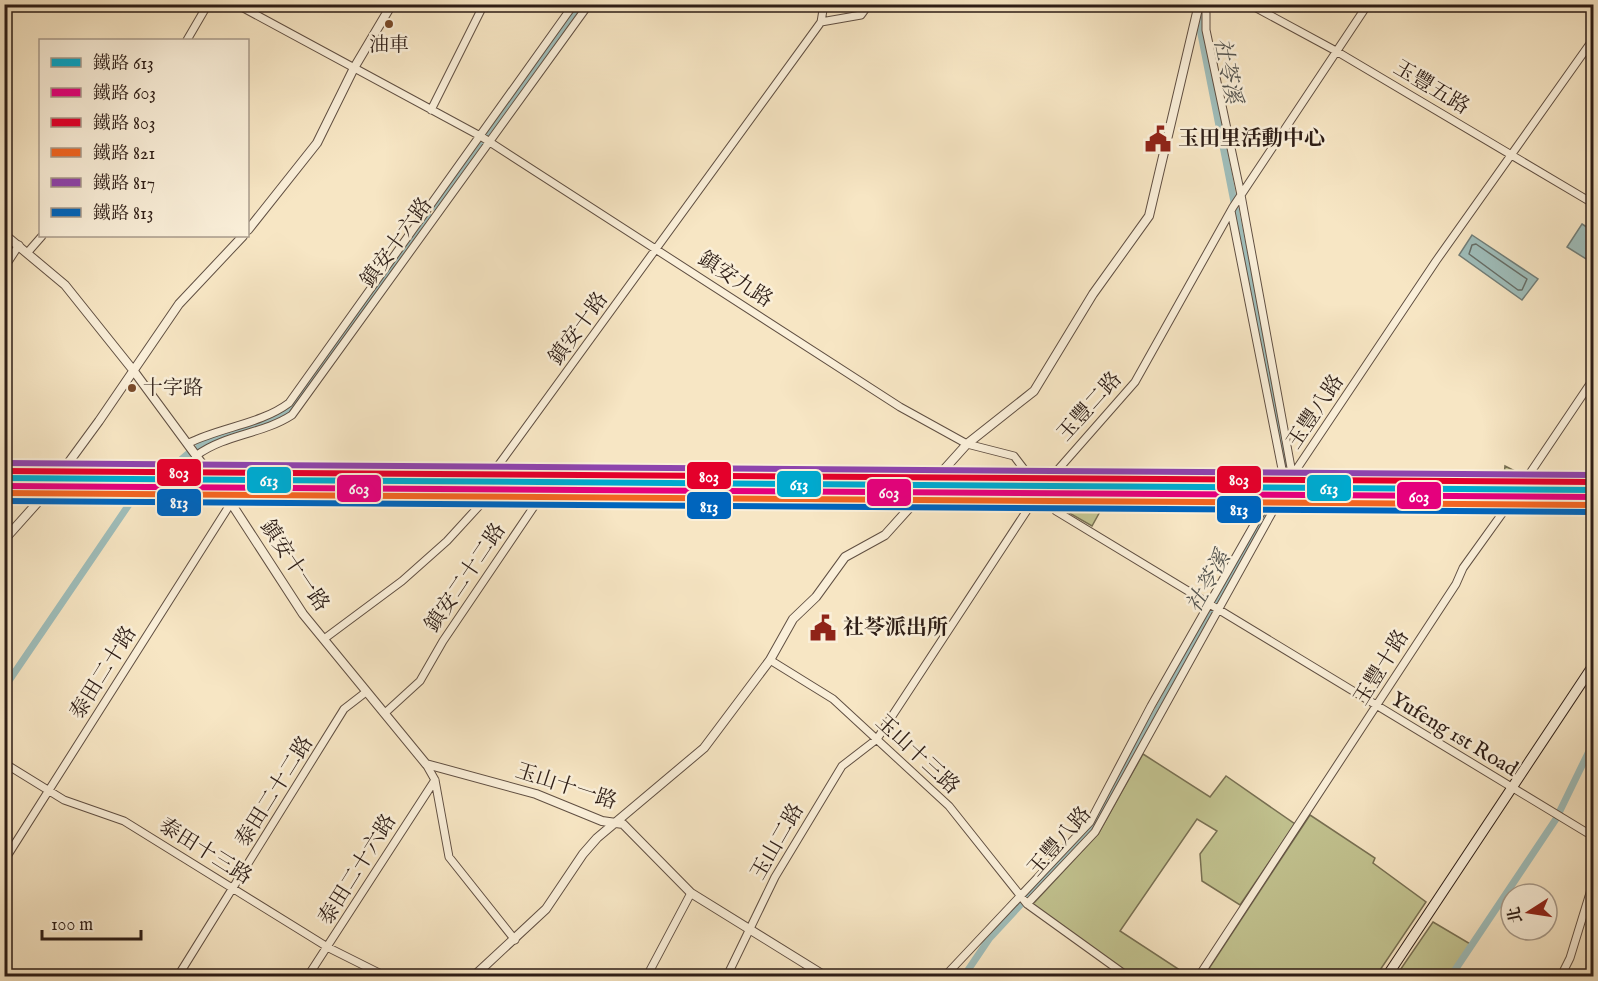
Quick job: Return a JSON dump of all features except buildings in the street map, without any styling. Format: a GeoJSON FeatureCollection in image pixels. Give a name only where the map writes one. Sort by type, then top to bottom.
{"type":"FeatureCollection","features":[{"type":"Feature","properties":{"kind":"main road"},"geometry":{"type":"LineString","coordinates":[[1387,976],[1593,664]]}},
{"type":"Feature","properties":{"kind":"street"},"geometry":{"type":"LineString","coordinates":[[188,39],[208,4]]}},
{"type":"Feature","properties":{"kind":"street","name":"鎮安九路"},"geometry":{"type":"LineString","coordinates":[[236,4],[486,140],[900,407],[967,444],[1014,456],[1041,489]]}},
{"type":"Feature","properties":{"kind":"street"},"geometry":{"type":"LineString","coordinates":[[249,229],[317,143],[354,68],[392,4]]}},
{"type":"Feature","properties":{"kind":"street"},"geometry":{"type":"LineString","coordinates":[[431,110],[484,4]]}},
{"type":"Feature","properties":{"kind":"street"},"geometry":{"type":"LineString","coordinates":[[189,443],[213,431],[276,412],[290,403],[486,140],[574,4]]}},
{"type":"Feature","properties":{"kind":"street","name":"鎮安十六路"},"geometry":{"type":"LineString","coordinates":[[197,454],[214,442],[280,423],[292,415],[486,140],[589,4]]}},
{"type":"Feature","properties":{"kind":"street","name":"鎮安十路"},"geometry":{"type":"LineString","coordinates":[[324,639],[402,581],[447,541],[482,501],[495,470],[821,22],[824,4]]}},
{"type":"Feature","properties":{"kind":"street"},"geometry":{"type":"LineString","coordinates":[[821,22],[861,15],[869,4]]}},
{"type":"Feature","properties":{"kind":"street"},"geometry":{"type":"LineString","coordinates":[[474,976],[546,909],[583,854],[615,821],[704,748],[770,660],[793,619],[816,597],[845,557],[885,535],[967,444],[1034,391],[1093,294],[1149,216],[1199,4]]}},
{"type":"Feature","properties":{"kind":"street"},"geometry":{"type":"LineString","coordinates":[[945,976],[1022,900],[1090,822],[1215,606],[1288,473],[1236,204],[1206,30],[1206,11],[1211,4]]}},
{"type":"Feature","properties":{"kind":"street","name":"玉豐五路"},"geometry":{"type":"LineString","coordinates":[[1249,4],[1336,51],[1593,204]]}},
{"type":"Feature","properties":{"kind":"street","name":"玉豐二路"},"geometry":{"type":"LineString","coordinates":[[877,739],[1041,489],[1135,382],[1236,204],[1368,4]]}},
{"type":"Feature","properties":{"kind":"street","name":"玉豐八路"},"geometry":{"type":"LineString","coordinates":[[1022,900],[1095,832],[1288,473],[1593,38]]}},
{"type":"Feature","properties":{"kind":"street"},"geometry":{"type":"LineString","coordinates":[[1236,204],[1288,473]]}},
{"type":"Feature","properties":{"kind":"street","name":"鎮安十一路"},"geometry":{"type":"LineString","coordinates":[[4,234],[65,285],[133,370],[197,454],[303,614],[426,764],[435,780],[449,857],[515,940]]}},
{"type":"Feature","properties":{"kind":"street"},"geometry":{"type":"LineString","coordinates":[[28,252],[41,237]]}},
{"type":"Feature","properties":{"kind":"street"},"geometry":{"type":"LineString","coordinates":[[4,540],[47,492],[179,304],[242,237]]}},
{"type":"Feature","properties":{"kind":"street"},"geometry":{"type":"LineString","coordinates":[[4,268],[19,245]]}},
{"type":"Feature","properties":{"kind":"street","name":"玉豐十路"},"geometry":{"type":"LineString","coordinates":[[1199,976],[1377,707],[1456,584],[1463,568],[1514,497],[1593,378]]}},
{"type":"Feature","properties":{"kind":"street","name":"Yufeng 1st Road"},"geometry":{"type":"LineString","coordinates":[[1041,489],[1056,511],[1593,837]]}},
{"type":"Feature","properties":{"kind":"street","name":"鎮安二十二路"},"geometry":{"type":"LineString","coordinates":[[385,713],[420,681],[443,641],[537,502],[482,501]]}},
{"type":"Feature","properties":{"kind":"street","name":"泰田二十路"},"geometry":{"type":"LineString","coordinates":[[4,861],[231,503]]}},
{"type":"Feature","properties":{"kind":"street","name":"玉山十三路"},"geometry":{"type":"LineString","coordinates":[[770,660],[834,699],[949,806],[1022,900],[1127,976]]}},
{"type":"Feature","properties":{"kind":"street","name":"泰田二十二路"},"geometry":{"type":"LineString","coordinates":[[178,976],[344,709],[366,692]]}},
{"type":"Feature","properties":{"kind":"street","name":"玉山二路"},"geometry":{"type":"LineString","coordinates":[[728,976],[775,877],[842,766],[877,739]]}},
{"type":"Feature","properties":{"kind":"street","name":"泰田十三路"},"geometry":{"type":"LineString","coordinates":[[4,763],[49,791],[92,812],[124,821],[329,948],[385,976]]}},
{"type":"Feature","properties":{"kind":"street","name":"玉山十一路"},"geometry":{"type":"LineString","coordinates":[[426,764],[536,794],[602,821],[615,821],[632,832],[691,893],[825,976]]}},
{"type":"Feature","properties":{"kind":"street","name":"泰田二十六路"},"geometry":{"type":"LineString","coordinates":[[308,976],[329,948],[435,780]]}},
{"type":"Feature","properties":{"kind":"street"},"geometry":{"type":"LineString","coordinates":[[1561,976],[1570,958],[1593,880]]}},
{"type":"Feature","properties":{"kind":"street"},"geometry":{"type":"LineString","coordinates":[[647,976],[691,893]]}},
{"type":"Feature","properties":{"kind":"green space"},"geometry":{"type":"Polygon","coordinates":[[[1505,466],[1525,476],[1519,488],[1503,486],[1505,466]]]}},
{"type":"Feature","properties":{"kind":"green space"},"geometry":{"type":"Polygon","coordinates":[[[1051,498],[1107,499],[1092,526],[1059,507],[1051,498]]]}},
{"type":"Feature","properties":{"kind":"green space"},"geometry":{"type":"Polygon","coordinates":[[[1143,754],[1210,797],[1226,776],[1295,824],[1240,905],[1202,881],[1200,854],[1217,831],[1197,819],[1120,931],[1189,976],[1129,976],[1032,905],[1098,834],[1143,754]]]}},
{"type":"Feature","properties":{"kind":"green space"},"geometry":{"type":"Polygon","coordinates":[[[1310,815],[1375,858],[1373,863],[1426,902],[1376,976],[1204,976],[1310,815]]]}},
{"type":"Feature","properties":{"kind":"green space"},"geometry":{"type":"Polygon","coordinates":[[[1433,922],[1472,945],[1448,976],[1396,976],[1433,922]]]}},
{"type":"Feature","properties":{"kind":"water"},"geometry":{"type":"Polygon","coordinates":[[[1582,224],[1593,231],[1593,259],[1591,262],[1567,247],[1582,224]]]}},
{"type":"Feature","properties":{"kind":"water"},"geometry":{"type":"Polygon","coordinates":[[[1472,235],[1538,279],[1522,300],[1459,255],[1472,235]]]}},
{"type":"Feature","properties":{"kind":"waterway"},"geometry":{"type":"LineString","coordinates":[[436,208],[582,4]]}},
{"type":"Feature","properties":{"kind":"waterway","name":"社苓溪"},"geometry":{"type":"LineString","coordinates":[[964,976],[989,939],[1093,826],[1288,477],[1200,29],[1201,14],[1206,4]]}},
{"type":"Feature","properties":{"kind":"waterway"},"geometry":{"type":"LineString","coordinates":[[199,446],[221,435],[271,421],[293,408],[429,217]]}},
{"type":"Feature","properties":{"kind":"waterway"},"geometry":{"type":"LineString","coordinates":[[4,688],[130,503],[189,453]]}},
{"type":"Feature","properties":{"kind":"waterway"},"geometry":{"type":"LineString","coordinates":[[1451,976],[1556,819],[1594,741]]}},
{"type":"Feature","properties":{"kind":"rail line","name":"817"},"geometry":{"type":"LineString","coordinates":[[4,463],[1594,475]]}},
{"type":"Feature","properties":{"kind":"rail line","name":"803"},"geometry":{"type":"LineString","coordinates":[[4,471],[1594,482]]}},
{"type":"Feature","properties":{"kind":"rail line","name":"613"},"geometry":{"type":"LineString","coordinates":[[4,478],[1594,490]]}},
{"type":"Feature","properties":{"kind":"rail line","name":"603"},"geometry":{"type":"LineString","coordinates":[[4,486],[1594,497]]}},
{"type":"Feature","properties":{"kind":"rail line","name":"821"},"geometry":{"type":"LineString","coordinates":[[4,493],[1594,505]]}},
{"type":"Feature","properties":{"kind":"rail line","name":"813"},"geometry":{"type":"LineString","coordinates":[[4,501],[1594,512]]}},
{"type":"Feature","properties":{"kind":"place","name":"油車"},"geometry":{"type":"Point","coordinates":[389,24]}},
{"type":"Feature","properties":{"kind":"place","name":"玉田里活動中心"},"geometry":{"type":"Point","coordinates":[1158,139]}},
{"type":"Feature","properties":{"kind":"place","name":"十字路"},"geometry":{"type":"Point","coordinates":[132,388]}},
{"type":"Feature","properties":{"kind":"place","name":"社苓派出所"},"geometry":{"type":"Point","coordinates":[823,628]}}]}
